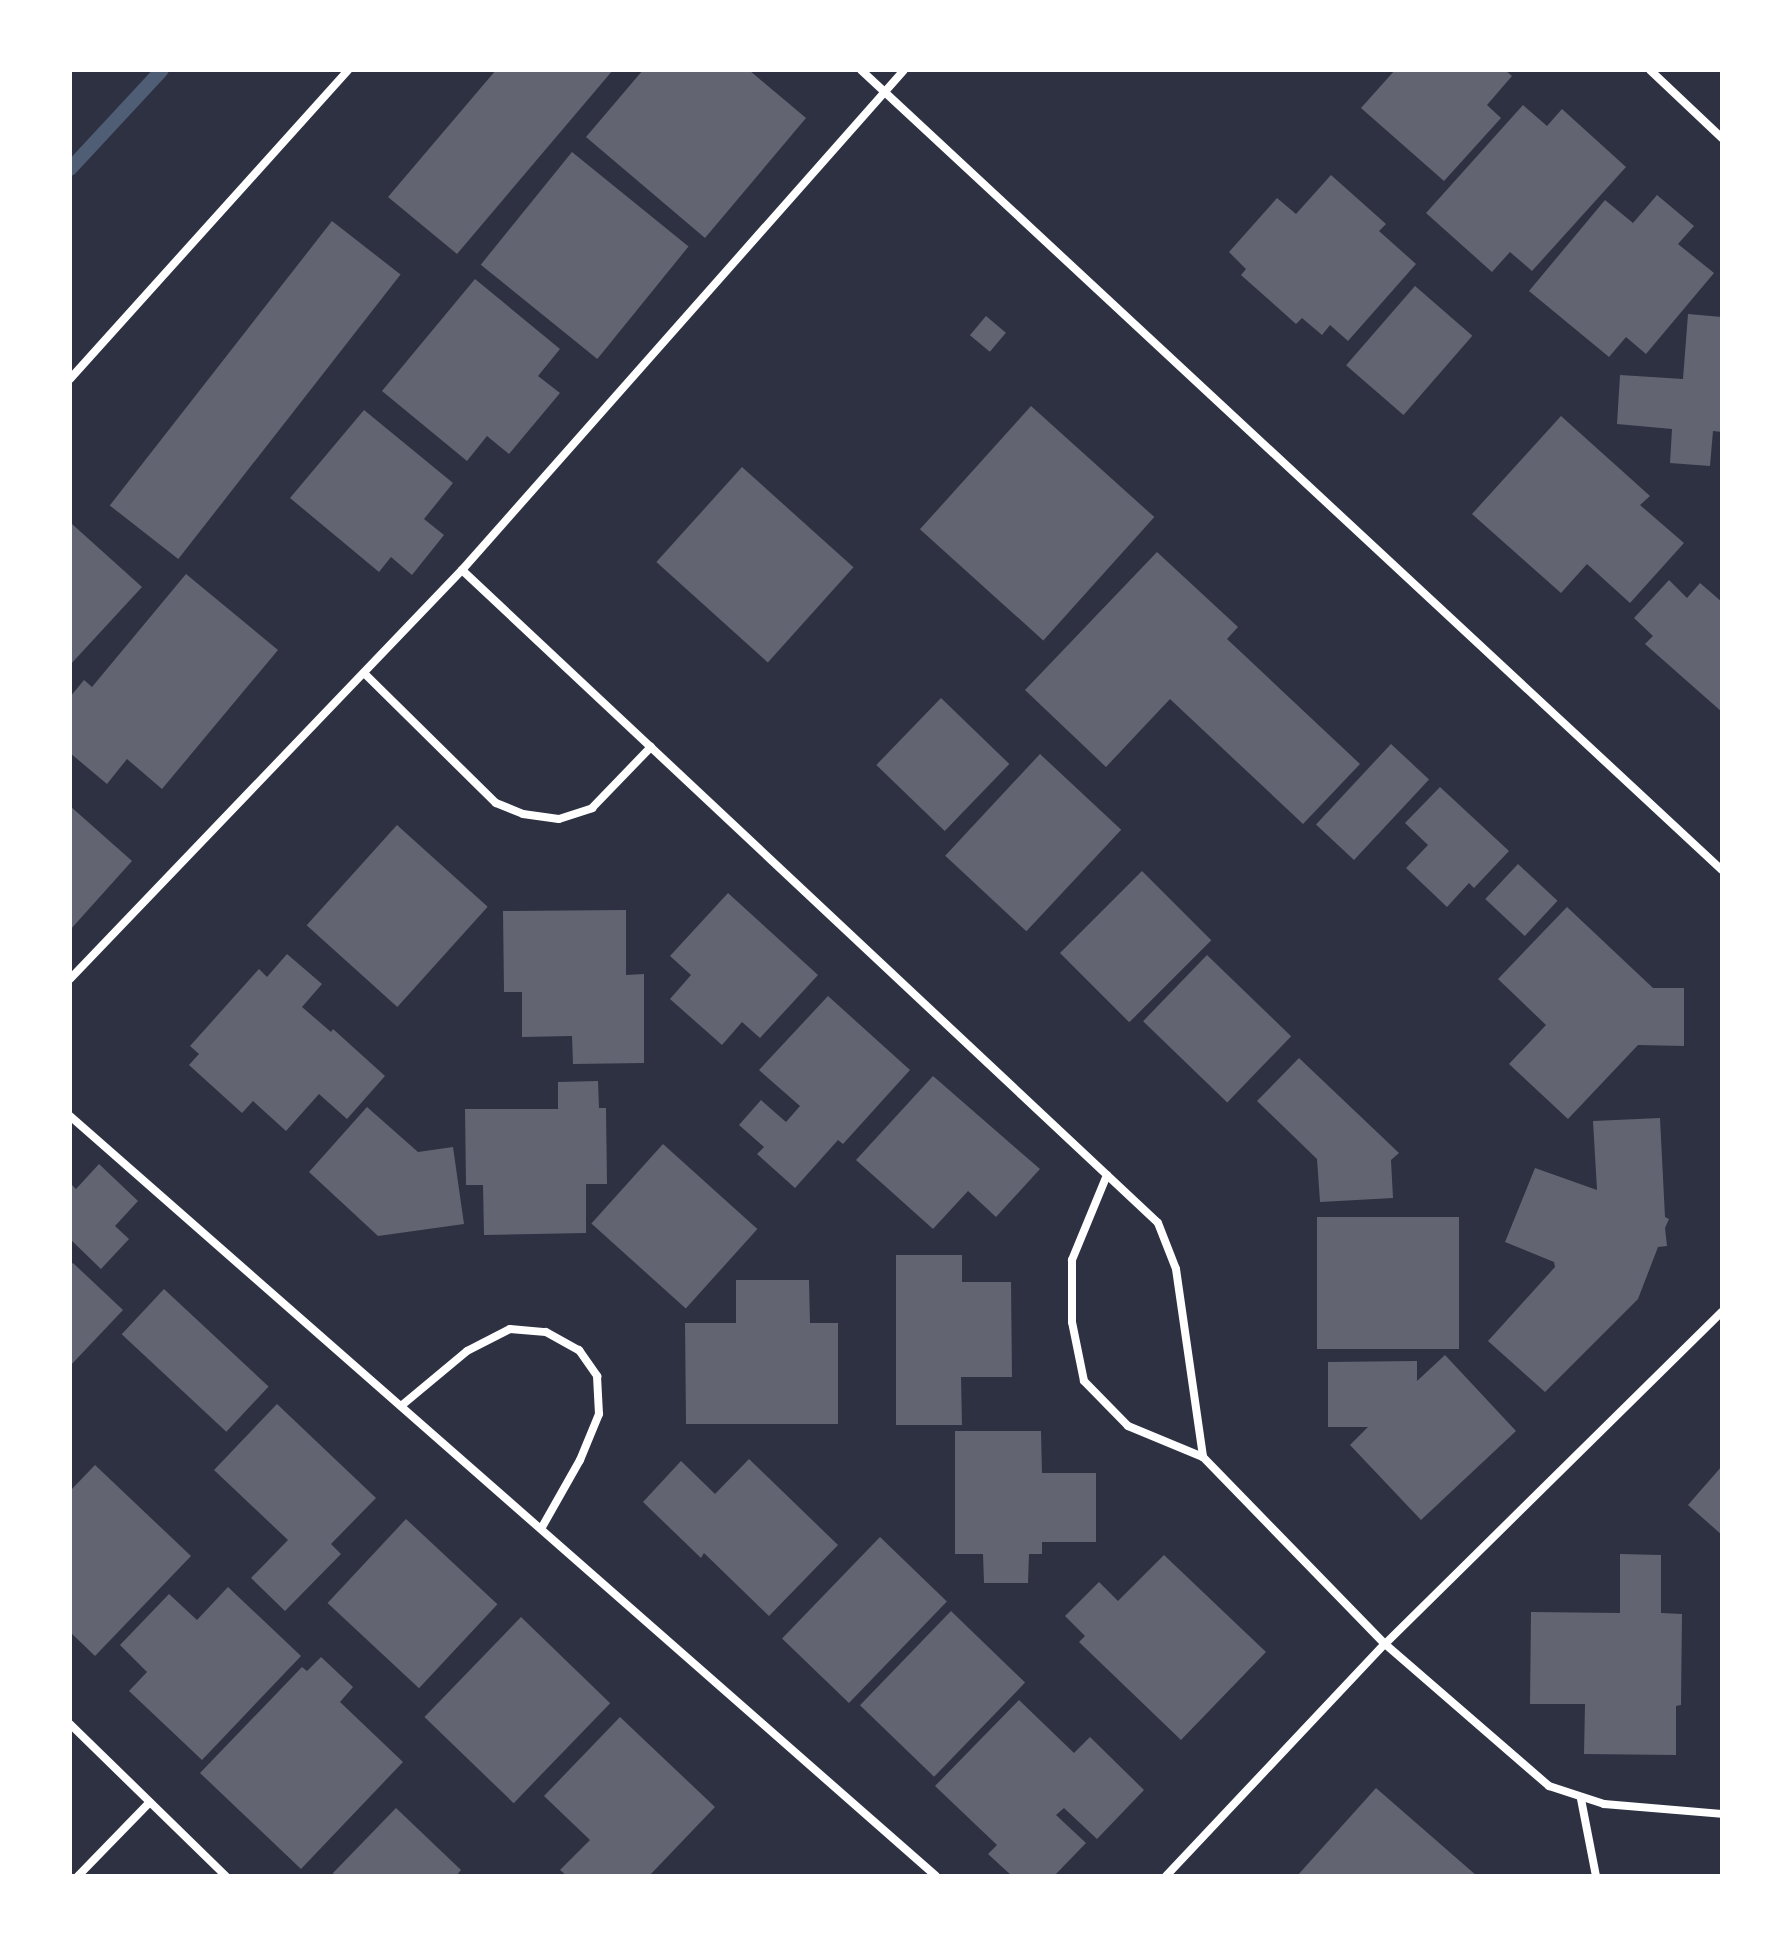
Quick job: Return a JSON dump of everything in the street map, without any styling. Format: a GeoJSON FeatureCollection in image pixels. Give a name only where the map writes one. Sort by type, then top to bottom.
{"type":"FeatureCollection","features":[{"type":"Feature","properties":{"kind":"street"},"geometry":{"type":"LineString","coordinates":[[70,379],[348,70]]}},
{"type":"Feature","properties":{"kind":"street"},"geometry":{"type":"LineString","coordinates":[[861,70],[1722,870]]}},
{"type":"Feature","properties":{"kind":"street"},"geometry":{"type":"LineString","coordinates":[[70,979],[462,570],[904,70]]}},
{"type":"Feature","properties":{"kind":"street"},"geometry":{"type":"LineString","coordinates":[[1650,70],[1722,138]]}},
{"type":"Feature","properties":{"kind":"street"},"geometry":{"type":"LineString","coordinates":[[462,570],[1158,1223],[1176,1269],[1203,1457]]}},
{"type":"Feature","properties":{"kind":"street"},"geometry":{"type":"LineString","coordinates":[[364,673],[496,803],[523,814],[559,819],[592,808],[651,747]]}},
{"type":"Feature","properties":{"kind":"street"},"geometry":{"type":"LineString","coordinates":[[70,1116],[936,1876]]}},
{"type":"Feature","properties":{"kind":"street"},"geometry":{"type":"LineString","coordinates":[[1107,1175],[1072,1260],[1072,1322],[1084,1381],[1128,1426],[1203,1457],[1385,1644],[1533,1775],[1581,1799],[1624,1807],[1722,1814]]}},
{"type":"Feature","properties":{"kind":"street"},"geometry":{"type":"LineString","coordinates":[[1166,1876],[1385,1644],[1722,1312]]}},
{"type":"Feature","properties":{"kind":"street"},"geometry":{"type":"LineString","coordinates":[[401,1406],[467,1351],[510,1329],[546,1332],[579,1350],[597,1376],[599,1414],[580,1460],[541,1529]]}},
{"type":"Feature","properties":{"kind":"street"},"geometry":{"type":"LineString","coordinates":[[70,1724],[226,1876]]}},
{"type":"Feature","properties":{"kind":"street"},"geometry":{"type":"LineString","coordinates":[[1581,1799],[1596,1876]]}},
{"type":"Feature","properties":{"kind":"street"},"geometry":{"type":"LineString","coordinates":[[78,1876],[150,1802]]}},
{"type":"Feature","properties":{"kind":"building"},"geometry":{"type":"Polygon","coordinates":[[[496,70],[613,70],[457,254],[388,197],[496,70]]]}},
{"type":"Feature","properties":{"kind":"building"},"geometry":{"type":"Polygon","coordinates":[[[643,70],[749,70],[806,118],[705,238],[586,137],[643,70]]]}},
{"type":"Feature","properties":{"kind":"building"},"geometry":{"type":"Polygon","coordinates":[[[1395,70],[1505,70],[1512,76],[1487,105],[1501,118],[1444,181],[1361,108],[1395,70]]]}},
{"type":"Feature","properties":{"kind":"building"},"geometry":{"type":"Polygon","coordinates":[[[1523,105],[1547,126],[1562,109],[1626,167],[1532,271],[1510,252],[1492,272],[1426,213],[1523,105]]]}},
{"type":"Feature","properties":{"kind":"building"},"geometry":{"type":"Polygon","coordinates":[[[572,152],[689,246],[597,359],[481,265],[572,152]]]}},
{"type":"Feature","properties":{"kind":"building"},"geometry":{"type":"Polygon","coordinates":[[[1331,175],[1386,224],[1379,231],[1416,264],[1348,341],[1330,325],[1322,335],[1302,318],[1296,324],[1241,275],[1246,269],[1229,252],[1277,198],[1296,214],[1331,175]]]}},
{"type":"Feature","properties":{"kind":"building"},"geometry":{"type":"Polygon","coordinates":[[[1657,195],[1694,226],[1678,244],[1714,273],[1646,354],[1626,337],[1609,357],[1529,291],[1605,200],[1633,223],[1657,195]]]}},
{"type":"Feature","properties":{"kind":"building"},"geometry":{"type":"Polygon","coordinates":[[[332,221],[401,275],[178,559],[110,505],[332,221]]]}},
{"type":"Feature","properties":{"kind":"building"},"geometry":{"type":"Polygon","coordinates":[[[475,279],[560,349],[538,376],[560,393],[509,454],[487,436],[467,461],[382,391],[475,279]]]}},
{"type":"Feature","properties":{"kind":"building"},"geometry":{"type":"Polygon","coordinates":[[[1415,286],[1472,336],[1403,415],[1346,365],[1415,286]]]}},
{"type":"Feature","properties":{"kind":"building"},"geometry":{"type":"Polygon","coordinates":[[[1688,314],[1722,317],[1722,432],[1713,431],[1710,466],[1670,463],[1672,429],[1617,424],[1620,375],[1683,379],[1688,314]]]}},
{"type":"Feature","properties":{"kind":"building"},"geometry":{"type":"Polygon","coordinates":[[[986,316],[1006,333],[990,352],[970,335],[986,316]]]}},
{"type":"Feature","properties":{"kind":"building"},"geometry":{"type":"Polygon","coordinates":[[[1031,406],[1154,517],[1043,640],[920,529],[1031,406]]]}},
{"type":"Feature","properties":{"kind":"building"},"geometry":{"type":"Polygon","coordinates":[[[364,410],[453,483],[424,519],[444,535],[412,575],[391,557],[379,572],[290,498],[364,410]]]}},
{"type":"Feature","properties":{"kind":"building"},"geometry":{"type":"Polygon","coordinates":[[[1561,416],[1650,496],[1640,505],[1684,543],[1630,603],[1587,564],[1561,593],[1472,514],[1561,416]]]}},
{"type":"Feature","properties":{"kind":"building"},"geometry":{"type":"Polygon","coordinates":[[[742,467],[853,567],[768,662],[656,562],[742,467]]]}},
{"type":"Feature","properties":{"kind":"building"},"geometry":{"type":"Polygon","coordinates":[[[72,524],[142,587],[70,665],[70,526],[72,524]]]}},
{"type":"Feature","properties":{"kind":"building"},"geometry":{"type":"Polygon","coordinates":[[[1157,552],[1238,627],[1227,639],[1360,764],[1303,824],[1170,699],[1106,767],[1025,690],[1157,552]]]}},
{"type":"Feature","properties":{"kind":"building"},"geometry":{"type":"Polygon","coordinates":[[[186,574],[278,650],[162,789],[127,759],[107,784],[70,753],[70,697],[84,680],[92,687],[186,574]]]}},
{"type":"Feature","properties":{"kind":"building"},"geometry":{"type":"Polygon","coordinates":[[[1669,580],[1687,598],[1700,583],[1722,602],[1722,712],[1645,644],[1653,636],[1634,618],[1669,580]]]}},
{"type":"Feature","properties":{"kind":"building"},"geometry":{"type":"Polygon","coordinates":[[[941,698],[1009,764],[945,831],[876,765],[941,698]]]}},
{"type":"Feature","properties":{"kind":"building"},"geometry":{"type":"Polygon","coordinates":[[[1391,744],[1429,779],[1354,860],[1316,824],[1391,744]]]}},
{"type":"Feature","properties":{"kind":"building"},"geometry":{"type":"Polygon","coordinates":[[[1040,754],[1121,830],[1026,931],[945,856],[1040,754]]]}},
{"type":"Feature","properties":{"kind":"building"},"geometry":{"type":"Polygon","coordinates":[[[1440,787],[1509,851],[1474,888],[1469,883],[1447,907],[1406,868],[1428,845],[1405,823],[1440,787]]]}},
{"type":"Feature","properties":{"kind":"building"},"geometry":{"type":"Polygon","coordinates":[[[70,806],[132,861],[70,930],[70,806]]]}},
{"type":"Feature","properties":{"kind":"building"},"geometry":{"type":"Polygon","coordinates":[[[397,825],[488,907],[397,1007],[307,925],[397,825]]]}},
{"type":"Feature","properties":{"kind":"building"},"geometry":{"type":"Polygon","coordinates":[[[1518,864],[1557,901],[1525,936],[1485,899],[1518,864]]]}},
{"type":"Feature","properties":{"kind":"building"},"geometry":{"type":"Polygon","coordinates":[[[1142,871],[1211,940],[1129,1022],[1060,953],[1142,871]]]}},
{"type":"Feature","properties":{"kind":"building"},"geometry":{"type":"Polygon","coordinates":[[[728,893],[818,975],[760,1038],[742,1022],[722,1045],[670,999],[691,975],[670,956],[728,893]]]}},
{"type":"Feature","properties":{"kind":"building"},"geometry":{"type":"Polygon","coordinates":[[[1567,907],[1653,988],[1684,988],[1684,1046],[1638,1045],[1568,1119],[1509,1064],[1546,1025],[1498,979],[1567,907]]]}},
{"type":"Feature","properties":{"kind":"building"},"geometry":{"type":"Polygon","coordinates":[[[626,910],[626,975],[644,974],[644,1063],[573,1064],[572,1036],[522,1037],[522,992],[504,992],[503,911],[626,910]]]}},
{"type":"Feature","properties":{"kind":"building"},"geometry":{"type":"Polygon","coordinates":[[[287,954],[322,984],[302,1007],[331,1032],[333,1029],[385,1076],[347,1119],[319,1094],[286,1131],[253,1101],[242,1113],[189,1065],[199,1054],[190,1046],[259,969],[267,977],[287,954]]]}},
{"type":"Feature","properties":{"kind":"building"},"geometry":{"type":"Polygon","coordinates":[[[1207,955],[1291,1036],[1227,1102],[1143,1021],[1207,955]]]}},
{"type":"Feature","properties":{"kind":"building"},"geometry":{"type":"Polygon","coordinates":[[[828,996],[910,1070],[843,1144],[838,1140],[795,1188],[757,1154],[764,1147],[739,1125],[761,1100],[786,1122],[800,1106],[759,1070],[828,996]]]}},
{"type":"Feature","properties":{"kind":"building"},"geometry":{"type":"Polygon","coordinates":[[[1299,1058],[1399,1153],[1391,1160],[1393,1198],[1320,1202],[1317,1159],[1257,1101],[1299,1058]]]}},
{"type":"Feature","properties":{"kind":"building"},"geometry":{"type":"Polygon","coordinates":[[[933,1076],[1040,1169],[996,1217],[968,1191],[933,1229],[856,1160],[933,1076]]]}},
{"type":"Feature","properties":{"kind":"building"},"geometry":{"type":"Polygon","coordinates":[[[598,1081],[599,1108],[606,1108],[607,1184],[586,1184],[586,1233],[484,1235],[483,1185],[466,1185],[465,1109],[558,1109],[558,1082],[598,1081]]]}},
{"type":"Feature","properties":{"kind":"building"},"geometry":{"type":"Polygon","coordinates":[[[367,1107],[418,1152],[453,1147],[464,1224],[378,1236],[309,1172],[367,1107]]]}},
{"type":"Feature","properties":{"kind":"building"},"geometry":{"type":"Polygon","coordinates":[[[1660,1118],[1665,1217],[1669,1219],[1665,1228],[1667,1246],[1658,1247],[1638,1299],[1545,1392],[1488,1341],[1555,1267],[1554,1262],[1505,1242],[1535,1168],[1597,1190],[1593,1121],[1660,1118]]]}},
{"type":"Feature","properties":{"kind":"building"},"geometry":{"type":"Polygon","coordinates":[[[663,1144],[757,1229],[686,1308],[591,1224],[663,1144]]]}},
{"type":"Feature","properties":{"kind":"building"},"geometry":{"type":"Polygon","coordinates":[[[99,1164],[138,1201],[115,1226],[129,1239],[101,1269],[70,1239],[70,1183],[76,1189],[99,1164]]]}},
{"type":"Feature","properties":{"kind":"building"},"geometry":{"type":"Polygon","coordinates":[[[1317,1217],[1459,1217],[1459,1349],[1317,1349],[1317,1217]]]}},
{"type":"Feature","properties":{"kind":"building"},"geometry":{"type":"Polygon","coordinates":[[[896,1255],[962,1255],[962,1282],[1011,1282],[1012,1377],[961,1377],[962,1425],[896,1425],[896,1255]]]}},
{"type":"Feature","properties":{"kind":"building"},"geometry":{"type":"Polygon","coordinates":[[[73,1263],[123,1310],[70,1366],[70,1266],[73,1263]]]}},
{"type":"Feature","properties":{"kind":"building"},"geometry":{"type":"Polygon","coordinates":[[[736,1280],[809,1280],[810,1323],[838,1323],[838,1424],[686,1424],[685,1323],[736,1323],[736,1280]]]}},
{"type":"Feature","properties":{"kind":"building"},"geometry":{"type":"Polygon","coordinates":[[[164,1289],[269,1387],[226,1432],[122,1334],[164,1289]]]}},
{"type":"Feature","properties":{"kind":"building"},"geometry":{"type":"Polygon","coordinates":[[[1445,1355],[1516,1431],[1421,1520],[1350,1445],[1368,1427],[1328,1427],[1328,1362],[1417,1361],[1417,1381],[1445,1355]]]}},
{"type":"Feature","properties":{"kind":"building"},"geometry":{"type":"Polygon","coordinates":[[[277,1404],[376,1498],[331,1544],[341,1554],[285,1611],[251,1578],[288,1540],[214,1470],[277,1404]]]}},
{"type":"Feature","properties":{"kind":"building"},"geometry":{"type":"Polygon","coordinates":[[[955,1431],[1041,1431],[1042,1473],[1096,1473],[1096,1542],[1042,1542],[1042,1554],[1029,1554],[1028,1583],[984,1583],[983,1554],[955,1554],[955,1431]]]}},
{"type":"Feature","properties":{"kind":"building"},"geometry":{"type":"Polygon","coordinates":[[[749,1459],[838,1545],[769,1616],[704,1553],[701,1558],[643,1502],[681,1461],[715,1494],[749,1459]]]}},
{"type":"Feature","properties":{"kind":"building"},"geometry":{"type":"Polygon","coordinates":[[[95,1465],[191,1556],[95,1656],[70,1632],[70,1491],[95,1465]]]}},
{"type":"Feature","properties":{"kind":"building"},"geometry":{"type":"Polygon","coordinates":[[[1722,1466],[1722,1535],[1688,1505],[1722,1466]]]}},
{"type":"Feature","properties":{"kind":"building"},"geometry":{"type":"Polygon","coordinates":[[[406,1519],[497,1604],[419,1688],[328,1603],[406,1519]]]}},
{"type":"Feature","properties":{"kind":"building"},"geometry":{"type":"Polygon","coordinates":[[[880,1537],[947,1602],[849,1703],[782,1638],[880,1537]]]}},
{"type":"Feature","properties":{"kind":"building"},"geometry":{"type":"Polygon","coordinates":[[[1620,1554],[1661,1555],[1661,1613],[1682,1614],[1681,1705],[1676,1706],[1676,1755],[1584,1754],[1585,1704],[1530,1704],[1531,1612],[1620,1613],[1620,1554]]]}},
{"type":"Feature","properties":{"kind":"building"},"geometry":{"type":"Polygon","coordinates":[[[1164,1555],[1266,1652],[1181,1740],[1079,1642],[1085,1636],[1065,1616],[1099,1582],[1118,1601],[1164,1555]]]}},
{"type":"Feature","properties":{"kind":"building"},"geometry":{"type":"Polygon","coordinates":[[[228,1587],[301,1656],[202,1760],[129,1691],[147,1672],[120,1645],[169,1594],[197,1620],[228,1587]]]}},
{"type":"Feature","properties":{"kind":"building"},"geometry":{"type":"Polygon","coordinates":[[[951,1611],[1025,1683],[934,1777],[860,1705],[951,1611]]]}},
{"type":"Feature","properties":{"kind":"building"},"geometry":{"type":"Polygon","coordinates":[[[521,1617],[610,1703],[514,1803],[424,1717],[521,1617]]]}},
{"type":"Feature","properties":{"kind":"building"},"geometry":{"type":"Polygon","coordinates":[[[321,1657],[353,1687],[340,1702],[403,1762],[301,1869],[200,1773],[302,1667],[307,1671],[321,1657]]]}},
{"type":"Feature","properties":{"kind":"building"},"geometry":{"type":"Polygon","coordinates":[[[1019,1700],[1074,1753],[1090,1737],[1144,1790],[1097,1839],[1064,1808],[1056,1815],[1086,1843],[1054,1876],[1012,1876],[988,1854],[997,1845],[935,1786],[1019,1700]]]}},
{"type":"Feature","properties":{"kind":"building"},"geometry":{"type":"Polygon","coordinates":[[[620,1717],[715,1807],[649,1876],[567,1876],[560,1870],[590,1840],[544,1796],[620,1717]]]}},
{"type":"Feature","properties":{"kind":"building"},"geometry":{"type":"Polygon","coordinates":[[[1376,1788],[1477,1876],[1297,1876],[1376,1788]]]}},
{"type":"Feature","properties":{"kind":"building"},"geometry":{"type":"Polygon","coordinates":[[[396,1808],[461,1870],[456,1876],[335,1876],[333,1873],[396,1808]]]}},
{"type":"Feature","properties":{"kind":"waterway"},"geometry":{"type":"LineString","coordinates":[[70,169],[162,70]]}}]}
